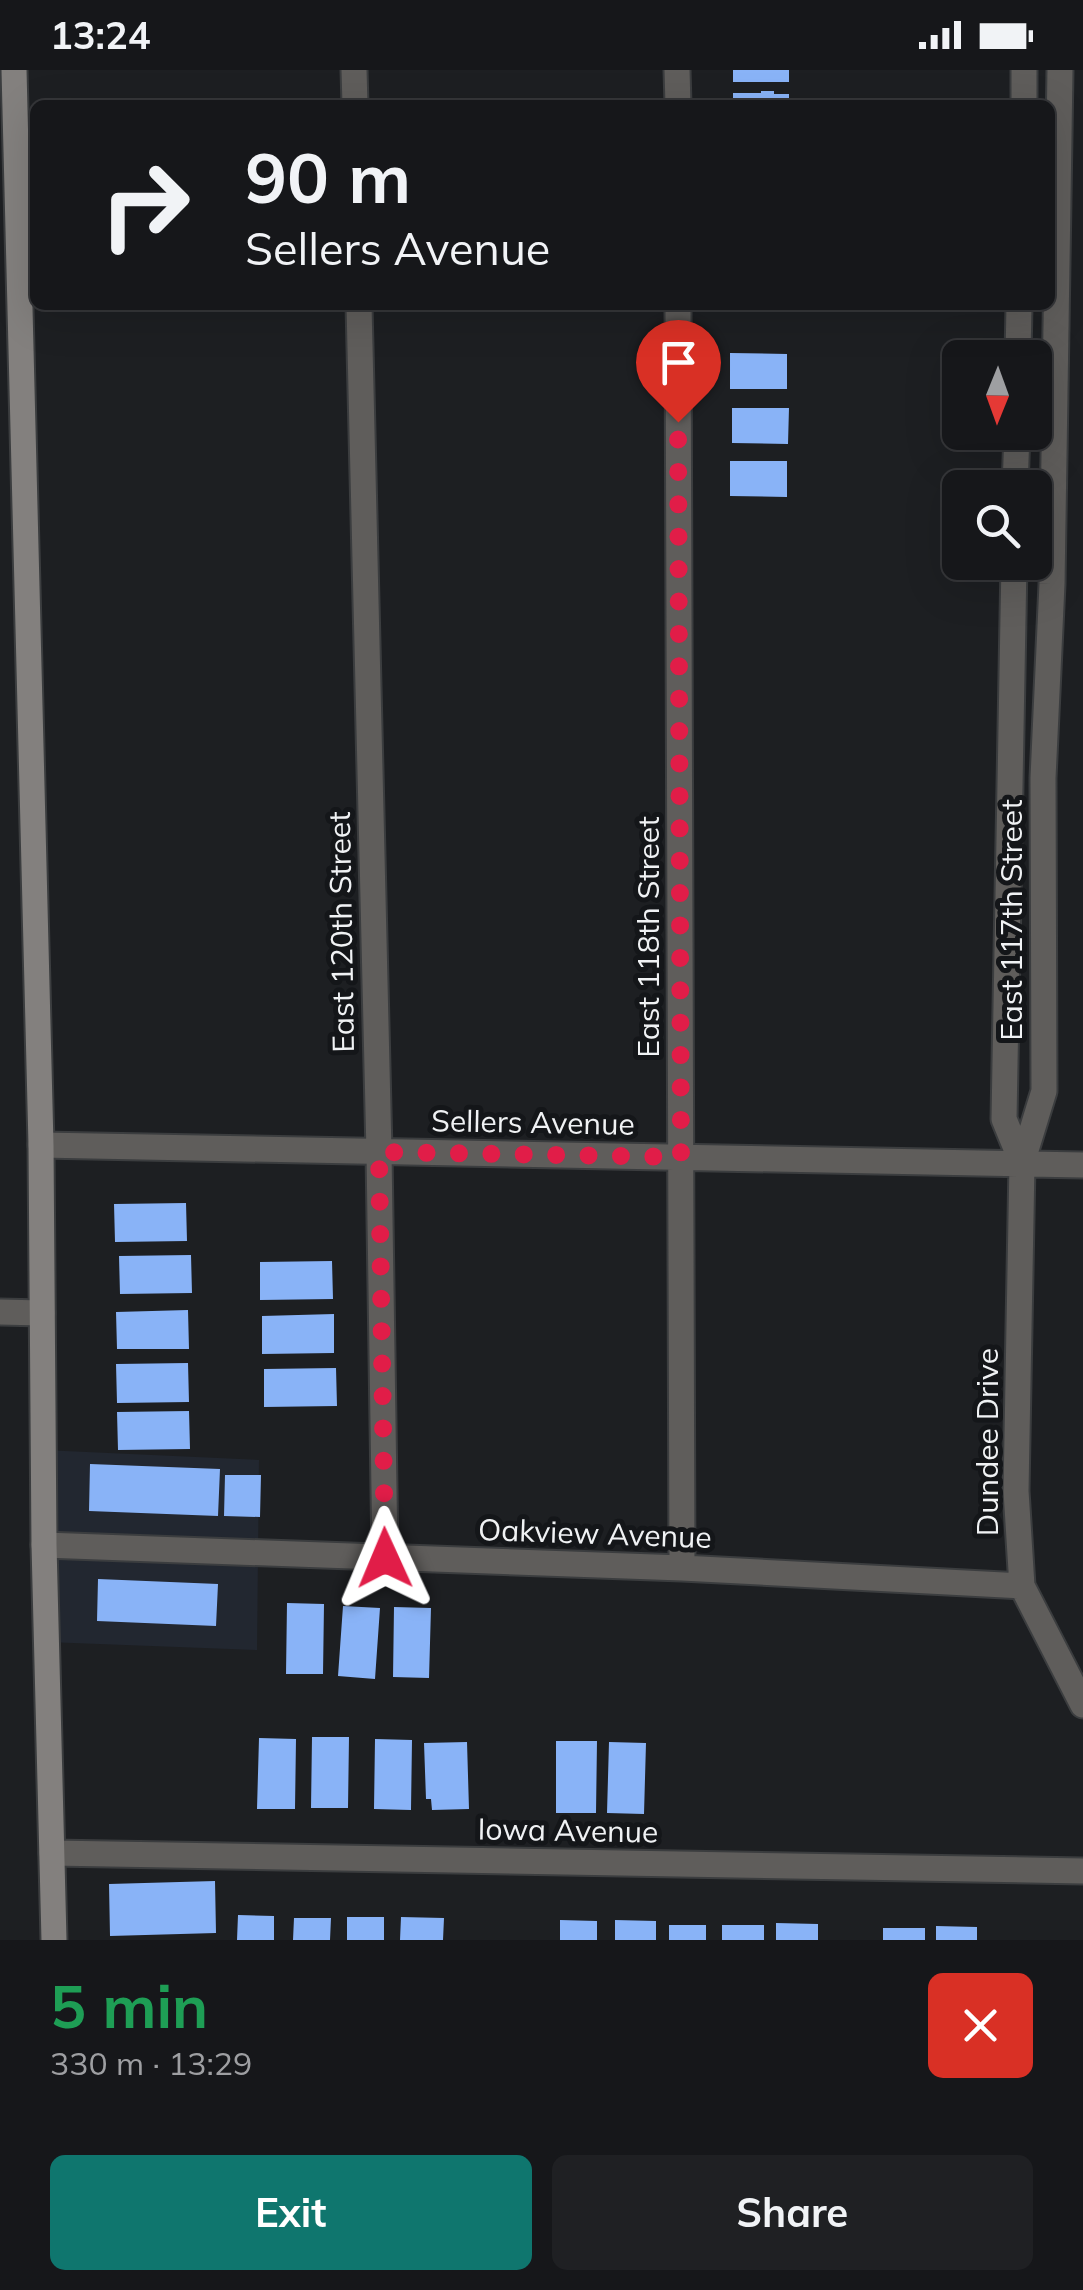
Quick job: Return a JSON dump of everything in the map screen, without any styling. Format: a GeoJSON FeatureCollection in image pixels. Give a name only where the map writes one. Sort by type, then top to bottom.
{"type":"FeatureCollection","features":[{"type":"Feature","properties":{"kind":"street"},"geometry":{"type":"LineString","coordinates":[[14,70],[41,1145],[44,1546],[54,1940]]}},
{"type":"Feature","properties":{"kind":"street"},"geometry":{"type":"LineString","coordinates":[[354,70],[355,100]]}},
{"type":"Feature","properties":{"kind":"street"},"geometry":{"type":"LineString","coordinates":[[678,70],[678,100]]}},
{"type":"Feature","properties":{"kind":"street"},"geometry":{"type":"LineString","coordinates":[[1024,70],[1024,100]]}},
{"type":"Feature","properties":{"kind":"street","name":"East 117th Street"},"geometry":{"type":"LineString","coordinates":[[1022,1163],[1044,1091],[1043,778],[1052,584],[1060,70]]}},
{"type":"Feature","properties":{"kind":"street","name":"East 120th Street"},"geometry":{"type":"LineString","coordinates":[[359,310],[385,1558]]}},
{"type":"Feature","properties":{"kind":"street","name":"East 118th Street"},"geometry":{"type":"LineString","coordinates":[[678,310],[682,1568]]}},
{"type":"Feature","properties":{"kind":"street"},"geometry":{"type":"LineString","coordinates":[[1018,340],[1019,310]]}},
{"type":"Feature","properties":{"kind":"street","name":"East 117th Street"},"geometry":{"type":"LineString","coordinates":[[1014,580],[1004,1119],[1022,1163]]}},
{"type":"Feature","properties":{"kind":"street","name":"Sellers Avenue"},"geometry":{"type":"LineString","coordinates":[[41,1145],[1083,1165]]}},
{"type":"Feature","properties":{"kind":"street","name":"Dundee Drive"},"geometry":{"type":"LineString","coordinates":[[1022,1163],[1016,1492],[1022,1586],[1083,1705]]}},
{"type":"Feature","properties":{"kind":"street"},"geometry":{"type":"LineString","coordinates":[[0,1312],[42,1313]]}},
{"type":"Feature","properties":{"kind":"street","name":"Oakview Avenue"},"geometry":{"type":"LineString","coordinates":[[44,1546],[682,1568],[1022,1586]]}},
{"type":"Feature","properties":{"kind":"street","name":"Iowa Avenue"},"geometry":{"type":"LineString","coordinates":[[52,1853],[1083,1871]]}},
{"type":"Feature","properties":{"kind":"shaded area"},"geometry":{"type":"Polygon","coordinates":[[[43,1450],[259,1460],[257,1650],[47,1642],[43,1450]]]}},
{"type":"Feature","properties":{"kind":"building"},"geometry":{"type":"Polygon","coordinates":[[[733,70],[789,70],[789,82],[733,82],[733,70]]]}},
{"type":"Feature","properties":{"kind":"building"},"geometry":{"type":"Polygon","coordinates":[[[733,93],[789,94],[789,100],[733,100],[733,93]]]}},
{"type":"Feature","properties":{"kind":"building"},"geometry":{"type":"Polygon","coordinates":[[[730,353],[787,354],[787,389],[730,389],[730,353]]]}},
{"type":"Feature","properties":{"kind":"building"},"geometry":{"type":"Polygon","coordinates":[[[732,408],[789,408],[788,444],[732,443],[732,408]]]}},
{"type":"Feature","properties":{"kind":"building"},"geometry":{"type":"Polygon","coordinates":[[[730,461],[787,461],[787,497],[730,496],[730,461]]]}},
{"type":"Feature","properties":{"kind":"building"},"geometry":{"type":"Polygon","coordinates":[[[186,1203],[187,1241],[115,1242],[114,1204],[186,1203]]]}},
{"type":"Feature","properties":{"kind":"building"},"geometry":{"type":"Polygon","coordinates":[[[191,1255],[192,1293],[120,1294],[119,1256],[191,1255]]]}},
{"type":"Feature","properties":{"kind":"building"},"geometry":{"type":"Polygon","coordinates":[[[332,1261],[333,1299],[260,1300],[260,1262],[332,1261]]]}},
{"type":"Feature","properties":{"kind":"building"},"geometry":{"type":"Polygon","coordinates":[[[188,1310],[189,1349],[117,1349],[116,1312],[188,1310]]]}},
{"type":"Feature","properties":{"kind":"building"},"geometry":{"type":"Polygon","coordinates":[[[334,1314],[334,1353],[262,1354],[262,1316],[334,1314]]]}},
{"type":"Feature","properties":{"kind":"building"},"geometry":{"type":"Polygon","coordinates":[[[188,1363],[189,1402],[117,1403],[116,1364],[188,1363]]]}},
{"type":"Feature","properties":{"kind":"building"},"geometry":{"type":"Polygon","coordinates":[[[336,1368],[337,1406],[264,1407],[264,1369],[336,1368]]]}},
{"type":"Feature","properties":{"kind":"building"},"geometry":{"type":"Polygon","coordinates":[[[189,1411],[190,1449],[118,1450],[117,1412],[189,1411]]]}},
{"type":"Feature","properties":{"kind":"building"},"geometry":{"type":"Polygon","coordinates":[[[90,1464],[220,1469],[218,1516],[89,1511],[90,1464]]]}},
{"type":"Feature","properties":{"kind":"building"},"geometry":{"type":"Polygon","coordinates":[[[225,1475],[261,1475],[260,1517],[224,1516],[225,1475]]]}},
{"type":"Feature","properties":{"kind":"building"},"geometry":{"type":"Polygon","coordinates":[[[98,1579],[218,1584],[216,1626],[97,1621],[98,1579]]]}},
{"type":"Feature","properties":{"kind":"building"},"geometry":{"type":"Polygon","coordinates":[[[287,1603],[324,1604],[323,1674],[286,1674],[287,1603]]]}},
{"type":"Feature","properties":{"kind":"building"},"geometry":{"type":"Polygon","coordinates":[[[343,1606],[380,1608],[375,1679],[338,1676],[343,1606]]]}},
{"type":"Feature","properties":{"kind":"building"},"geometry":{"type":"Polygon","coordinates":[[[394,1607],[431,1608],[429,1678],[393,1677],[394,1607]]]}},
{"type":"Feature","properties":{"kind":"building"},"geometry":{"type":"Polygon","coordinates":[[[312,1737],[349,1737],[348,1808],[311,1808],[312,1737]]]}},
{"type":"Feature","properties":{"kind":"building"},"geometry":{"type":"Polygon","coordinates":[[[259,1738],[296,1739],[295,1809],[257,1809],[259,1738]]]}},
{"type":"Feature","properties":{"kind":"building"},"geometry":{"type":"Polygon","coordinates":[[[375,1739],[412,1740],[411,1810],[374,1809],[375,1739]]]}},
{"type":"Feature","properties":{"kind":"building"},"geometry":{"type":"Polygon","coordinates":[[[556,1741],[597,1741],[596,1813],[556,1813],[556,1741]]]}},
{"type":"Feature","properties":{"kind":"building"},"geometry":{"type":"Polygon","coordinates":[[[467,1742],[469,1809],[432,1810],[431,1799],[426,1799],[424,1743],[467,1742]]]}},
{"type":"Feature","properties":{"kind":"building"},"geometry":{"type":"Polygon","coordinates":[[[609,1742],[646,1743],[644,1814],[607,1813],[609,1742]]]}},
{"type":"Feature","properties":{"kind":"building"},"geometry":{"type":"Polygon","coordinates":[[[215,1881],[216,1933],[110,1936],[109,1884],[215,1881]]]}},
{"type":"Feature","properties":{"kind":"building"},"geometry":{"type":"Polygon","coordinates":[[[238,1915],[274,1916],[274,1940],[237,1940],[238,1915]]]}},
{"type":"Feature","properties":{"kind":"building"},"geometry":{"type":"Polygon","coordinates":[[[347,1917],[384,1917],[384,1940],[347,1940],[347,1917]]]}},
{"type":"Feature","properties":{"kind":"building"},"geometry":{"type":"Polygon","coordinates":[[[401,1917],[444,1918],[443,1940],[400,1940],[401,1917]]]}},
{"type":"Feature","properties":{"kind":"building"},"geometry":{"type":"Polygon","coordinates":[[[294,1918],[331,1918],[330,1940],[293,1940],[294,1918]]]}},
{"type":"Feature","properties":{"kind":"building"},"geometry":{"type":"Polygon","coordinates":[[[560,1920],[597,1921],[597,1940],[560,1940],[560,1920]]]}},
{"type":"Feature","properties":{"kind":"building"},"geometry":{"type":"Polygon","coordinates":[[[615,1920],[656,1921],[656,1940],[615,1940],[615,1920]]]}},
{"type":"Feature","properties":{"kind":"building"},"geometry":{"type":"Polygon","coordinates":[[[776,1923],[818,1924],[818,1940],[776,1940],[776,1923]]]}},
{"type":"Feature","properties":{"kind":"building"},"geometry":{"type":"Polygon","coordinates":[[[669,1925],[706,1925],[706,1940],[669,1940],[669,1925]]]}},
{"type":"Feature","properties":{"kind":"building"},"geometry":{"type":"Polygon","coordinates":[[[722,1925],[764,1925],[764,1940],[722,1940],[722,1925]]]}},
{"type":"Feature","properties":{"kind":"building"},"geometry":{"type":"Polygon","coordinates":[[[936,1926],[977,1927],[977,1940],[936,1940],[936,1926]]]}},
{"type":"Feature","properties":{"kind":"building"},"geometry":{"type":"Polygon","coordinates":[[[883,1928],[925,1928],[925,1940],[883,1940],[883,1928]]]}},
{"type":"Feature","properties":{"kind":"route"},"geometry":{"type":"LineString","coordinates":[[385,1558],[379,1152],[681,1157],[678,422]]}}]}
